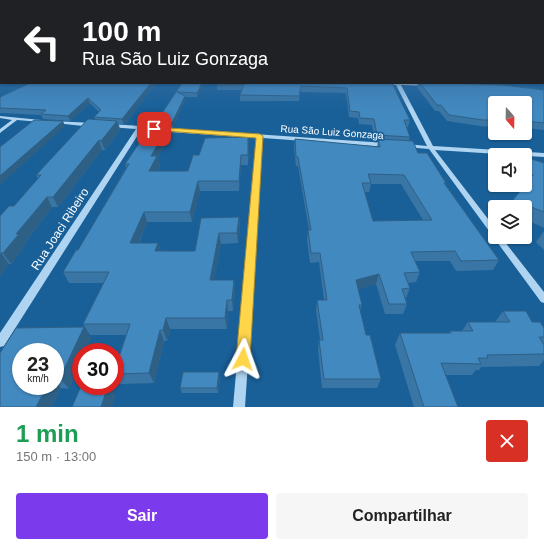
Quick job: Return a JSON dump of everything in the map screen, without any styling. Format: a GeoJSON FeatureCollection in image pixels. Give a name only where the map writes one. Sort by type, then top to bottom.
{"type":"FeatureCollection","features":[{"type":"Feature","properties":{"kind":"street"},"geometry":{"type":"LineString","coordinates":[[429,85],[398,84],[431,148],[488,225]]}},
{"type":"Feature","properties":{"kind":"street"},"geometry":{"type":"LineString","coordinates":[[0,117],[15,120],[100,125]]}},
{"type":"Feature","properties":{"kind":"street"},"geometry":{"type":"LineString","coordinates":[[0,131],[15,120]]}},
{"type":"Feature","properties":{"kind":"street","name":"Rua São Luiz Gonzaga"},"geometry":{"type":"LineString","coordinates":[[108,126],[392,145]]}},
{"type":"Feature","properties":{"kind":"street","name":"Rua Joaci Ribeiro"},"geometry":{"type":"LineString","coordinates":[[0,342],[139,128]]}},
{"type":"Feature","properties":{"kind":"street"},"geometry":{"type":"LineString","coordinates":[[239,407],[260,136]]}},
{"type":"Feature","properties":{"kind":"street","name":"Rua São Luiz Gonzaga"},"geometry":{"type":"LineString","coordinates":[[400,146],[544,156]]}},
{"type":"Feature","properties":{"kind":"street"},"geometry":{"type":"LineString","coordinates":[[503,244],[544,299]]}},
{"type":"Feature","properties":{"kind":"building"},"geometry":{"type":"Polygon","coordinates":[[[28,84],[150,84],[122,119],[94,117],[101,110],[88,98],[68,116],[41,114],[46,110],[0,108],[0,97],[28,84]]]}},
{"type":"Feature","properties":{"kind":"building"},"geometry":{"type":"Polygon","coordinates":[[[181,84],[202,84],[197,93],[177,92],[185,96],[172,123],[156,122],[181,84]]]}},
{"type":"Feature","properties":{"kind":"building"},"geometry":{"type":"Polygon","coordinates":[[[217,84],[244,84],[217,85],[217,84]]]}},
{"type":"Feature","properties":{"kind":"building"},"geometry":{"type":"Polygon","coordinates":[[[244,84],[392,84],[410,120],[404,120],[410,137],[377,135],[374,119],[360,118],[359,112],[350,111],[347,88],[301,86],[299,96],[240,95],[244,84]]]}},
{"type":"Feature","properties":{"kind":"building"},"geometry":{"type":"Polygon","coordinates":[[[421,84],[503,85],[544,90],[544,123],[532,122],[532,96],[488,96],[488,120],[449,115],[441,105],[437,105],[421,84]]]}},
{"type":"Feature","properties":{"kind":"building"},"geometry":{"type":"Polygon","coordinates":[[[88,119],[117,121],[101,141],[99,140],[53,197],[47,197],[16,234],[19,234],[3,253],[0,254],[0,216],[9,206],[14,206],[41,175],[36,175],[88,119]]]}},
{"type":"Feature","properties":{"kind":"building"},"geometry":{"type":"Polygon","coordinates":[[[34,120],[63,121],[0,176],[0,147],[34,120]]]}},
{"type":"Feature","properties":{"kind":"building"},"geometry":{"type":"Polygon","coordinates":[[[152,124],[169,125],[151,156],[157,156],[149,171],[188,171],[193,155],[199,155],[205,138],[248,137],[248,155],[241,155],[239,181],[198,181],[190,212],[144,212],[130,243],[158,243],[155,251],[195,251],[201,218],[239,217],[237,233],[219,233],[210,280],[234,280],[232,300],[227,300],[225,318],[166,318],[163,330],[160,330],[149,373],[124,374],[124,343],[130,324],[83,324],[109,272],[63,272],[76,250],[78,250],[129,164],[125,164],[152,124]]]}},
{"type":"Feature","properties":{"kind":"building"},"geometry":{"type":"Polygon","coordinates":[[[295,139],[380,147],[378,139],[413,141],[418,153],[427,153],[446,183],[444,183],[499,260],[461,261],[455,251],[411,252],[420,272],[404,273],[410,288],[402,289],[407,304],[389,304],[379,274],[356,280],[362,305],[359,305],[366,335],[370,335],[381,379],[324,379],[319,340],[323,340],[317,300],[327,300],[320,253],[311,253],[308,230],[311,230],[298,157],[296,157],[295,139]],[[368,174],[371,183],[362,183],[373,221],[432,220],[404,175],[368,174]]]}},
{"type":"Feature","properties":{"kind":"building"},"geometry":{"type":"Polygon","coordinates":[[[532,159],[544,163],[544,212],[532,207],[532,200],[513,200],[519,192],[532,192],[532,159]]]}},
{"type":"Feature","properties":{"kind":"building"},"geometry":{"type":"Polygon","coordinates":[[[503,311],[526,311],[532,322],[540,322],[544,328],[544,337],[539,337],[544,345],[544,354],[487,355],[488,358],[478,358],[481,364],[441,363],[458,407],[424,407],[400,333],[451,333],[450,331],[473,331],[468,322],[510,322],[503,311]]]}},
{"type":"Feature","properties":{"kind":"building"},"geometry":{"type":"Polygon","coordinates":[[[84,327],[76,343],[72,343],[72,352],[64,370],[64,343],[12,343],[12,395],[42,395],[36,407],[0,407],[0,353],[16,328],[84,327]]]}},
{"type":"Feature","properties":{"kind":"building"},"geometry":{"type":"Polygon","coordinates":[[[183,372],[219,372],[217,388],[180,388],[183,372]]]}},
{"type":"Feature","properties":{"kind":"building"},"geometry":{"type":"Polygon","coordinates":[[[77,395],[105,395],[101,407],[72,407],[77,395]]]}},
{"type":"Feature","properties":{"kind":"route"},"geometry":{"type":"LineString","coordinates":[[154,129],[260,136],[243,359]]}}]}
